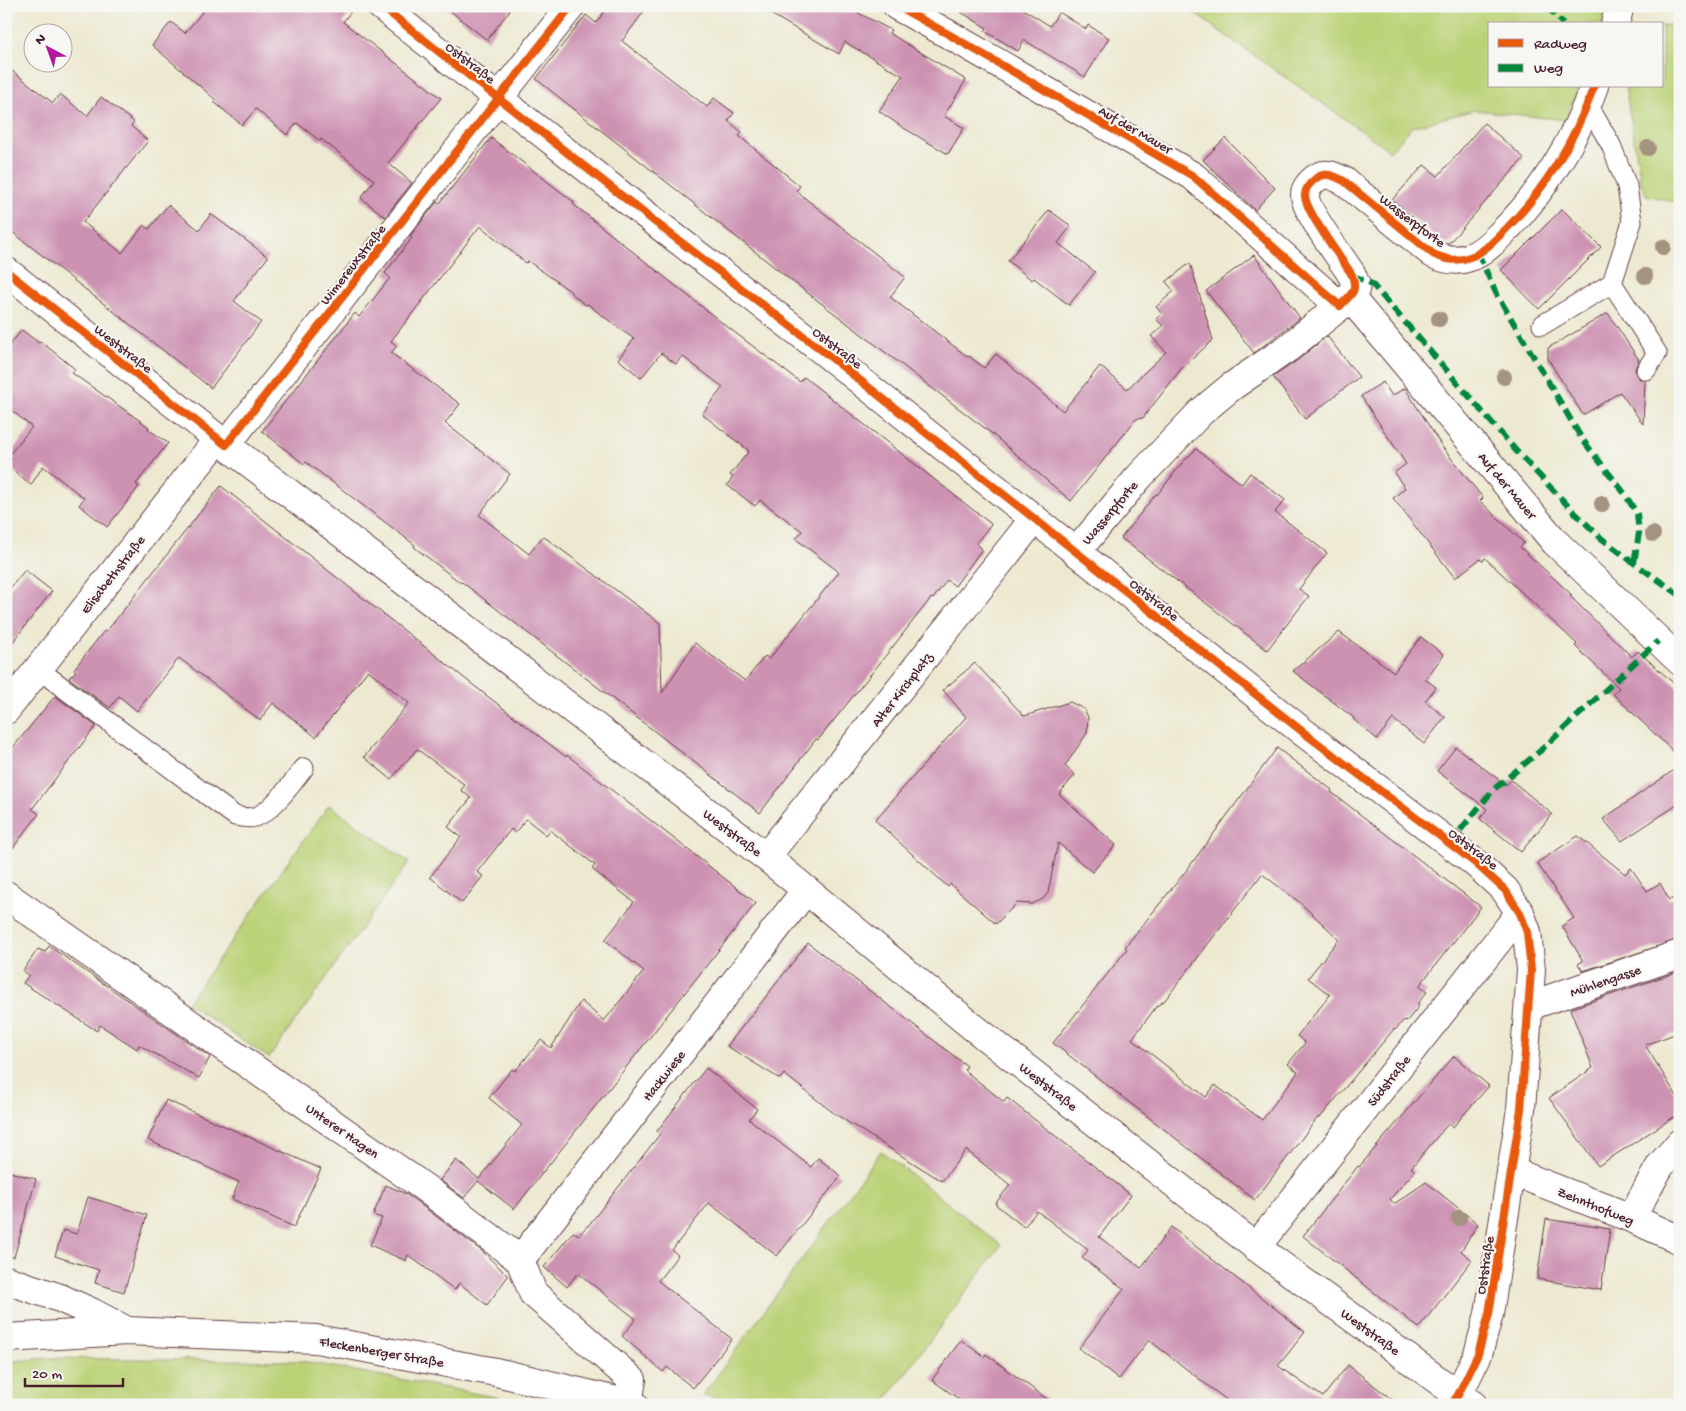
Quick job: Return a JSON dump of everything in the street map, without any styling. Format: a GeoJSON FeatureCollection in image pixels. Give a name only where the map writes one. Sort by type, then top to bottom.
{"type":"FeatureCollection","features":[{"type":"Feature","properties":{"kind":"street","name":"Oststraße"},"geometry":{"type":"LineString","coordinates":[[380,6],[823,351],[1303,732],[1474,862],[1505,890],[1520,913],[1527,932],[1530,951],[1529,1006],[1521,1109],[1488,1320],[1461,1401]]}},
{"type":"Feature","properties":{"kind":"street"},"geometry":{"type":"LineString","coordinates":[[498,99],[571,6]]}},
{"type":"Feature","properties":{"kind":"street","name":"Auf der Mauer"},"geometry":{"type":"LineString","coordinates":[[898,6],[1193,176],[1345,301],[1555,542],[1680,661]]}},
{"type":"Feature","properties":{"kind":"street"},"geometry":{"type":"LineString","coordinates":[[1616,22],[1620,6]]}},
{"type":"Feature","properties":{"kind":"street","name":"Wasserpforte"},"geometry":{"type":"LineString","coordinates":[[1076,552],[1139,477],[1201,412],[1231,387],[1288,348],[1345,301],[1355,290],[1356,284],[1352,275],[1309,209],[1305,196],[1308,187],[1316,178],[1334,175],[1344,181],[1433,254],[1445,260],[1458,260],[1470,257],[1493,242],[1512,224],[1530,201],[1574,133],[1591,96]]}},
{"type":"Feature","properties":{"kind":"street","name":"Wimereuxstraße"},"geometry":{"type":"LineString","coordinates":[[222,442],[498,99]]}},
{"type":"Feature","properties":{"kind":"street","name":"Weststraße"},"geometry":{"type":"LineString","coordinates":[[6,271],[222,442],[766,857],[974,1027],[1256,1247],[1461,1401]]}},
{"type":"Feature","properties":{"kind":"street","name":"Elisabethstraße"},"geometry":{"type":"LineString","coordinates":[[6,710],[222,442]]}},
{"type":"Feature","properties":{"kind":"street","name":"Alter Kirchplatz"},"geometry":{"type":"LineString","coordinates":[[766,857],[856,746],[1034,519]]}},
{"type":"Feature","properties":{"kind":"street","name":"Hackwiese"},"geometry":{"type":"LineString","coordinates":[[520,1260],[806,890]]}},
{"type":"Feature","properties":{"kind":"street","name":"Unterer Hagen"},"geometry":{"type":"LineString","coordinates":[[6,895],[425,1188],[520,1260]]}},
{"type":"Feature","properties":{"kind":"street","name":"Südstraße"},"geometry":{"type":"LineString","coordinates":[[1256,1247],[1520,913]]}},
{"type":"Feature","properties":{"kind":"street","name":"Mühlengasse"},"geometry":{"type":"LineString","coordinates":[[1529,1006],[1680,954]]}},
{"type":"Feature","properties":{"kind":"street"},"geometry":{"type":"LineString","coordinates":[[1631,1218],[1660,1166],[1680,1143]]}},
{"type":"Feature","properties":{"kind":"street","name":"Zehnthofweg"},"geometry":{"type":"LineString","coordinates":[[1511,1171],[1631,1218],[1680,1240]]}},
{"type":"Feature","properties":{"kind":"street"},"geometry":{"type":"LineString","coordinates":[[520,1260],[533,1293],[632,1380],[631,1404]]}},
{"type":"Feature","properties":{"kind":"street","name":"Fleckenberger Straße"},"geometry":{"type":"LineString","coordinates":[[6,1280],[60,1298],[127,1331]]}},
{"type":"Feature","properties":{"kind":"street","name":"Fleckenberger Straße"},"geometry":{"type":"LineString","coordinates":[[6,1338],[127,1331],[316,1339],[496,1372],[631,1404]]}},
{"type":"Feature","properties":{"kind":"lane"},"geometry":{"type":"LineString","coordinates":[[1542,325],[1612,283],[1632,222],[1627,186],[1591,96]]}},
{"type":"Feature","properties":{"kind":"lane"},"geometry":{"type":"LineString","coordinates":[[1612,283],[1657,353],[1646,370]]}},
{"type":"Feature","properties":{"kind":"lane"},"geometry":{"type":"LineString","coordinates":[[38,669],[235,816],[256,817],[281,798],[304,768]]}},
{"type":"Feature","properties":{"kind":"green space"},"geometry":{"type":"Polygon","coordinates":[[[1184,6],[1609,6],[1604,22],[1488,22],[1488,88],[1578,88],[1565,120],[1474,110],[1412,127],[1390,151],[1184,6]]]}},
{"type":"Feature","properties":{"kind":"green space"},"geometry":{"type":"Polygon","coordinates":[[[1680,24],[1680,203],[1646,195],[1641,182],[1625,88],[1664,88],[1664,26],[1680,24]]]}},
{"type":"Feature","properties":{"kind":"green space"},"geometry":{"type":"Polygon","coordinates":[[[329,805],[409,862],[269,1058],[187,1003],[329,805]]]}},
{"type":"Feature","properties":{"kind":"green space"},"geometry":{"type":"Polygon","coordinates":[[[881,1151],[1001,1245],[882,1405],[751,1405],[703,1395],[881,1151]]]}},
{"type":"Feature","properties":{"kind":"green space"},"geometry":{"type":"Polygon","coordinates":[[[46,1358],[302,1361],[537,1405],[6,1405],[6,1362],[46,1358]]]}},
{"type":"Feature","properties":{"kind":"building"},"geometry":{"type":"Polygon","coordinates":[[[207,6],[355,6],[343,22],[441,98],[388,163],[412,183],[385,217],[361,198],[374,180],[321,139],[320,141],[297,123],[287,135],[256,109],[242,125],[152,45],[171,22],[185,33],[207,6]]]}},
{"type":"Feature","properties":{"kind":"building"},"geometry":{"type":"Polygon","coordinates":[[[444,6],[513,6],[487,40],[444,6]]]}},
{"type":"Feature","properties":{"kind":"building"},"geometry":{"type":"Polygon","coordinates":[[[608,6],[648,6],[622,41],[707,107],[714,98],[734,113],[728,121],[742,132],[739,136],[800,186],[796,191],[905,277],[890,297],[984,368],[996,354],[1063,411],[1100,366],[1127,389],[1166,352],[1151,336],[1163,326],[1156,319],[1162,314],[1156,307],[1174,291],[1166,282],[1190,263],[1213,340],[1181,369],[1143,418],[1136,419],[1071,501],[991,433],[792,281],[536,79],[586,15],[596,23],[608,6]]]}},
{"type":"Feature","properties":{"kind":"building"},"geometry":{"type":"Polygon","coordinates":[[[757,6],[845,6],[891,30],[889,33],[966,80],[944,116],[964,128],[948,154],[879,111],[903,76],[845,42],[839,54],[757,6]]]}},
{"type":"Feature","properties":{"kind":"building"},"geometry":{"type":"Polygon","coordinates":[[[951,6],[1018,6],[1050,26],[1059,12],[1086,29],[1088,25],[1109,38],[1085,77],[1024,40],[1018,51],[985,31],[987,28],[951,6]]]}},
{"type":"Feature","properties":{"kind":"building"},"geometry":{"type":"Polygon","coordinates":[[[6,66],[53,103],[60,94],[87,116],[101,97],[134,122],[131,126],[148,141],[83,222],[122,253],[144,225],[149,229],[168,205],[199,230],[211,214],[268,257],[234,301],[261,322],[211,388],[6,227],[6,66]]]}},
{"type":"Feature","properties":{"kind":"building"},"geometry":{"type":"Polygon","coordinates":[[[1484,123],[1524,158],[1449,243],[1441,241],[1392,200],[1424,165],[1438,176],[1484,123]]]}},
{"type":"Feature","properties":{"kind":"building"},"geometry":{"type":"Polygon","coordinates":[[[491,138],[574,202],[573,204],[721,322],[800,382],[804,377],[991,524],[976,543],[982,549],[955,586],[947,580],[933,599],[931,598],[818,740],[816,739],[760,813],[462,582],[414,547],[415,545],[262,431],[355,313],[359,317],[390,278],[385,273],[412,238],[410,236],[437,202],[439,204],[491,138]],[[480,226],[391,341],[397,346],[391,353],[460,404],[445,423],[510,474],[479,515],[529,554],[543,536],[660,623],[662,693],[695,643],[745,681],[765,656],[769,659],[839,572],[796,539],[802,531],[760,500],[755,506],[727,485],[733,477],[730,475],[749,451],[702,414],[723,387],[682,356],[676,364],[661,353],[641,378],[618,359],[634,339],[588,304],[585,305],[570,291],[528,261],[526,263],[480,226]]]}},
{"type":"Feature","properties":{"kind":"building"},"geometry":{"type":"Polygon","coordinates":[[[1225,138],[1275,188],[1255,210],[1203,160],[1225,138]]]}},
{"type":"Feature","properties":{"kind":"building"},"geometry":{"type":"Polygon","coordinates":[[[1562,209],[1601,247],[1539,309],[1501,270],[1562,209]]]}},
{"type":"Feature","properties":{"kind":"building"},"geometry":{"type":"Polygon","coordinates":[[[1049,210],[1071,226],[1058,243],[1095,272],[1069,305],[1008,261],[1049,210]]]}},
{"type":"Feature","properties":{"kind":"building"},"geometry":{"type":"Polygon","coordinates":[[[1254,255],[1300,318],[1254,353],[1206,291],[1254,255]]]}},
{"type":"Feature","properties":{"kind":"building"},"geometry":{"type":"Polygon","coordinates":[[[1608,313],[1639,360],[1635,369],[1636,375],[1645,381],[1643,424],[1620,392],[1583,415],[1548,359],[1548,348],[1608,313]]]}},
{"type":"Feature","properties":{"kind":"building"},"geometry":{"type":"Polygon","coordinates":[[[22,330],[39,343],[40,341],[75,369],[72,373],[149,427],[148,429],[168,443],[136,484],[139,486],[135,492],[107,527],[79,505],[84,498],[43,466],[31,485],[7,465],[12,458],[9,455],[32,427],[6,406],[6,349],[22,330]]]}},
{"type":"Feature","properties":{"kind":"building"},"geometry":{"type":"Polygon","coordinates":[[[1327,336],[1359,377],[1305,419],[1273,377],[1298,360],[1327,336]]]}},
{"type":"Feature","properties":{"kind":"building"},"geometry":{"type":"Polygon","coordinates":[[[1383,382],[1392,396],[1405,388],[1443,448],[1483,498],[1480,501],[1524,543],[1520,547],[1572,595],[1570,596],[1632,657],[1638,651],[1680,689],[1680,758],[1613,694],[1619,688],[1575,646],[1577,644],[1485,558],[1483,561],[1480,559],[1455,578],[1393,498],[1405,488],[1394,473],[1406,464],[1361,396],[1383,382]]]}},
{"type":"Feature","properties":{"kind":"building"},"geometry":{"type":"Polygon","coordinates":[[[1196,449],[1242,484],[1250,473],[1285,500],[1275,512],[1327,553],[1299,589],[1309,596],[1267,650],[1121,538],[1182,463],[1196,449]]]}},
{"type":"Feature","properties":{"kind":"building"},"geometry":{"type":"Polygon","coordinates":[[[221,486],[468,681],[566,757],[567,755],[756,903],[514,1209],[478,1181],[464,1198],[440,1180],[456,1160],[479,1179],[522,1125],[489,1098],[512,1069],[515,1071],[541,1040],[551,1048],[581,1001],[604,1021],[644,971],[605,940],[634,902],[592,869],[595,865],[550,830],[546,835],[526,819],[515,833],[511,829],[477,872],[483,876],[462,903],[430,877],[461,837],[448,827],[471,798],[461,790],[465,785],[417,749],[391,779],[364,757],[409,703],[368,670],[316,737],[273,703],[260,720],[179,658],[137,711],[119,696],[110,708],[69,678],[104,631],[106,632],[221,486]]]}},
{"type":"Feature","properties":{"kind":"building"},"geometry":{"type":"Polygon","coordinates":[[[25,570],[52,591],[6,651],[6,593],[25,570]]]}},
{"type":"Feature","properties":{"kind":"building"},"geometry":{"type":"Polygon","coordinates":[[[1339,632],[1394,672],[1421,637],[1444,655],[1425,679],[1436,687],[1425,701],[1445,717],[1424,744],[1393,719],[1377,739],[1354,718],[1293,671],[1339,632]]]}},
{"type":"Feature","properties":{"kind":"building"},"geometry":{"type":"Polygon","coordinates":[[[975,663],[1024,716],[1070,702],[1084,709],[1088,717],[1087,733],[1065,766],[1075,775],[1059,794],[1116,845],[1092,872],[1058,843],[1048,893],[1043,899],[1032,904],[1017,903],[996,924],[950,884],[948,887],[875,820],[966,717],[943,690],[975,663]]]}},
{"type":"Feature","properties":{"kind":"building"},"geometry":{"type":"Polygon","coordinates":[[[55,696],[96,726],[32,809],[39,814],[6,857],[6,756],[55,696]]]}},
{"type":"Feature","properties":{"kind":"building"},"geometry":{"type":"Polygon","coordinates":[[[1456,747],[1506,785],[1511,780],[1552,814],[1521,852],[1480,819],[1487,809],[1437,771],[1456,747]]]}},
{"type":"Feature","properties":{"kind":"building"},"geometry":{"type":"Polygon","coordinates":[[[1277,748],[1332,790],[1331,792],[1481,907],[1419,986],[1427,992],[1417,1004],[1419,1006],[1407,1021],[1404,1020],[1394,1029],[1319,1119],[1318,1117],[1255,1200],[1053,1043],[1127,949],[1125,947],[1186,871],[1277,748]],[[1262,874],[1165,1000],[1156,1007],[1132,1039],[1206,1097],[1215,1085],[1262,1120],[1298,1072],[1288,1064],[1305,1043],[1297,1036],[1330,995],[1308,978],[1339,939],[1298,901],[1262,874]]]}},
{"type":"Feature","properties":{"kind":"building"},"geometry":{"type":"Polygon","coordinates":[[[1680,766],[1680,803],[1622,841],[1603,819],[1680,766]]]}},
{"type":"Feature","properties":{"kind":"building"},"geometry":{"type":"Polygon","coordinates":[[[1578,836],[1625,874],[1631,868],[1647,891],[1660,883],[1669,900],[1680,896],[1680,939],[1583,971],[1578,964],[1583,961],[1562,926],[1574,918],[1537,863],[1578,836]]]}},
{"type":"Feature","properties":{"kind":"building"},"geometry":{"type":"Polygon","coordinates":[[[808,943],[967,1066],[964,1070],[1004,1102],[1007,1098],[1131,1195],[1099,1237],[1141,1268],[1171,1227],[1305,1332],[1278,1366],[1323,1397],[1348,1365],[1399,1405],[1233,1405],[1149,1340],[1119,1379],[1079,1348],[1124,1289],[1082,1258],[1088,1250],[1037,1211],[1024,1227],[995,1204],[1010,1185],[966,1150],[942,1181],[835,1114],[784,1074],[780,1079],[727,1046],[808,943]]]}},
{"type":"Feature","properties":{"kind":"building"},"geometry":{"type":"Polygon","coordinates":[[[49,946],[210,1057],[199,1078],[139,1045],[137,1049],[100,1025],[97,1031],[23,983],[29,975],[23,971],[38,949],[45,952],[49,946]]]}},
{"type":"Feature","properties":{"kind":"building"},"geometry":{"type":"Polygon","coordinates":[[[1680,971],[1680,1032],[1645,1045],[1680,1101],[1680,1113],[1598,1166],[1549,1098],[1593,1068],[1570,1009],[1680,971]]]}},
{"type":"Feature","properties":{"kind":"building"},"geometry":{"type":"Polygon","coordinates":[[[1454,1056],[1489,1086],[1452,1128],[1448,1124],[1411,1168],[1415,1171],[1390,1199],[1394,1204],[1426,1182],[1478,1224],[1461,1251],[1472,1260],[1419,1328],[1303,1236],[1358,1166],[1454,1056]]]}},
{"type":"Feature","properties":{"kind":"building"},"geometry":{"type":"Polygon","coordinates":[[[706,1068],[757,1109],[749,1119],[811,1167],[818,1158],[841,1176],[777,1256],[709,1203],[672,1250],[678,1255],[658,1281],[732,1339],[693,1388],[667,1367],[663,1372],[622,1336],[636,1319],[578,1273],[567,1287],[544,1267],[573,1232],[579,1235],[588,1226],[660,1134],[657,1131],[706,1068]]]}},
{"type":"Feature","properties":{"kind":"building"},"geometry":{"type":"Polygon","coordinates":[[[166,1100],[321,1169],[294,1227],[232,1199],[239,1182],[148,1140],[166,1100]]]}},
{"type":"Feature","properties":{"kind":"building"},"geometry":{"type":"Polygon","coordinates":[[[6,1171],[36,1179],[14,1257],[6,1256],[6,1171]]]}},
{"type":"Feature","properties":{"kind":"building"},"geometry":{"type":"Polygon","coordinates":[[[386,1185],[416,1201],[483,1252],[508,1276],[487,1305],[459,1283],[455,1290],[408,1255],[406,1261],[370,1245],[382,1218],[373,1215],[386,1185]]]}},
{"type":"Feature","properties":{"kind":"building"},"geometry":{"type":"Polygon","coordinates":[[[88,1197],[147,1215],[124,1292],[95,1283],[99,1270],[55,1256],[63,1230],[77,1234],[88,1197]]]}},
{"type":"Feature","properties":{"kind":"building"},"geometry":{"type":"Polygon","coordinates":[[[1546,1219],[1610,1229],[1601,1290],[1537,1279],[1546,1219]]]}},
{"type":"Feature","properties":{"kind":"building"},"geometry":{"type":"Polygon","coordinates":[[[961,1340],[984,1357],[986,1354],[1055,1405],[967,1405],[932,1380],[961,1340]]]}},
{"type":"Feature","properties":{"kind":"marked path"},"geometry":{"type":"LineString","coordinates":[[1547,6],[1561,22]]}},
{"type":"Feature","properties":{"kind":"marked path"},"geometry":{"type":"LineString","coordinates":[[1478,253],[1496,293],[1582,439],[1625,494],[1637,514],[1639,533],[1634,563]]}},
{"type":"Feature","properties":{"kind":"marked path"},"geometry":{"type":"LineString","coordinates":[[1352,275],[1372,284],[1518,453],[1572,510],[1601,538],[1680,595]]}},
{"type":"Feature","properties":{"kind":"marked path"},"geometry":{"type":"LineString","coordinates":[[1449,844],[1493,790],[1540,751],[1658,641]]}},
{"type":"Feature","properties":{"kind":"cycle path"},"geometry":{"type":"LineString","coordinates":[[381,6],[669,233],[823,351],[1303,732],[1474,862],[1505,890],[1520,913],[1527,932],[1531,970],[1521,1109],[1489,1314],[1478,1354],[1458,1395],[1451,1405]]}},
{"type":"Feature","properties":{"kind":"cycle path"},"geometry":{"type":"LineString","coordinates":[[6,271],[226,445],[571,6]]}},
{"type":"Feature","properties":{"kind":"cycle path"},"geometry":{"type":"LineString","coordinates":[[897,6],[1193,176],[1340,306],[1354,289],[1354,281],[1352,275],[1317,223],[1306,202],[1306,191],[1313,181],[1322,175],[1333,176],[1344,181],[1433,254],[1451,260],[1474,256],[1488,246],[1513,221],[1555,168],[1577,128],[1593,88]]}}]}
